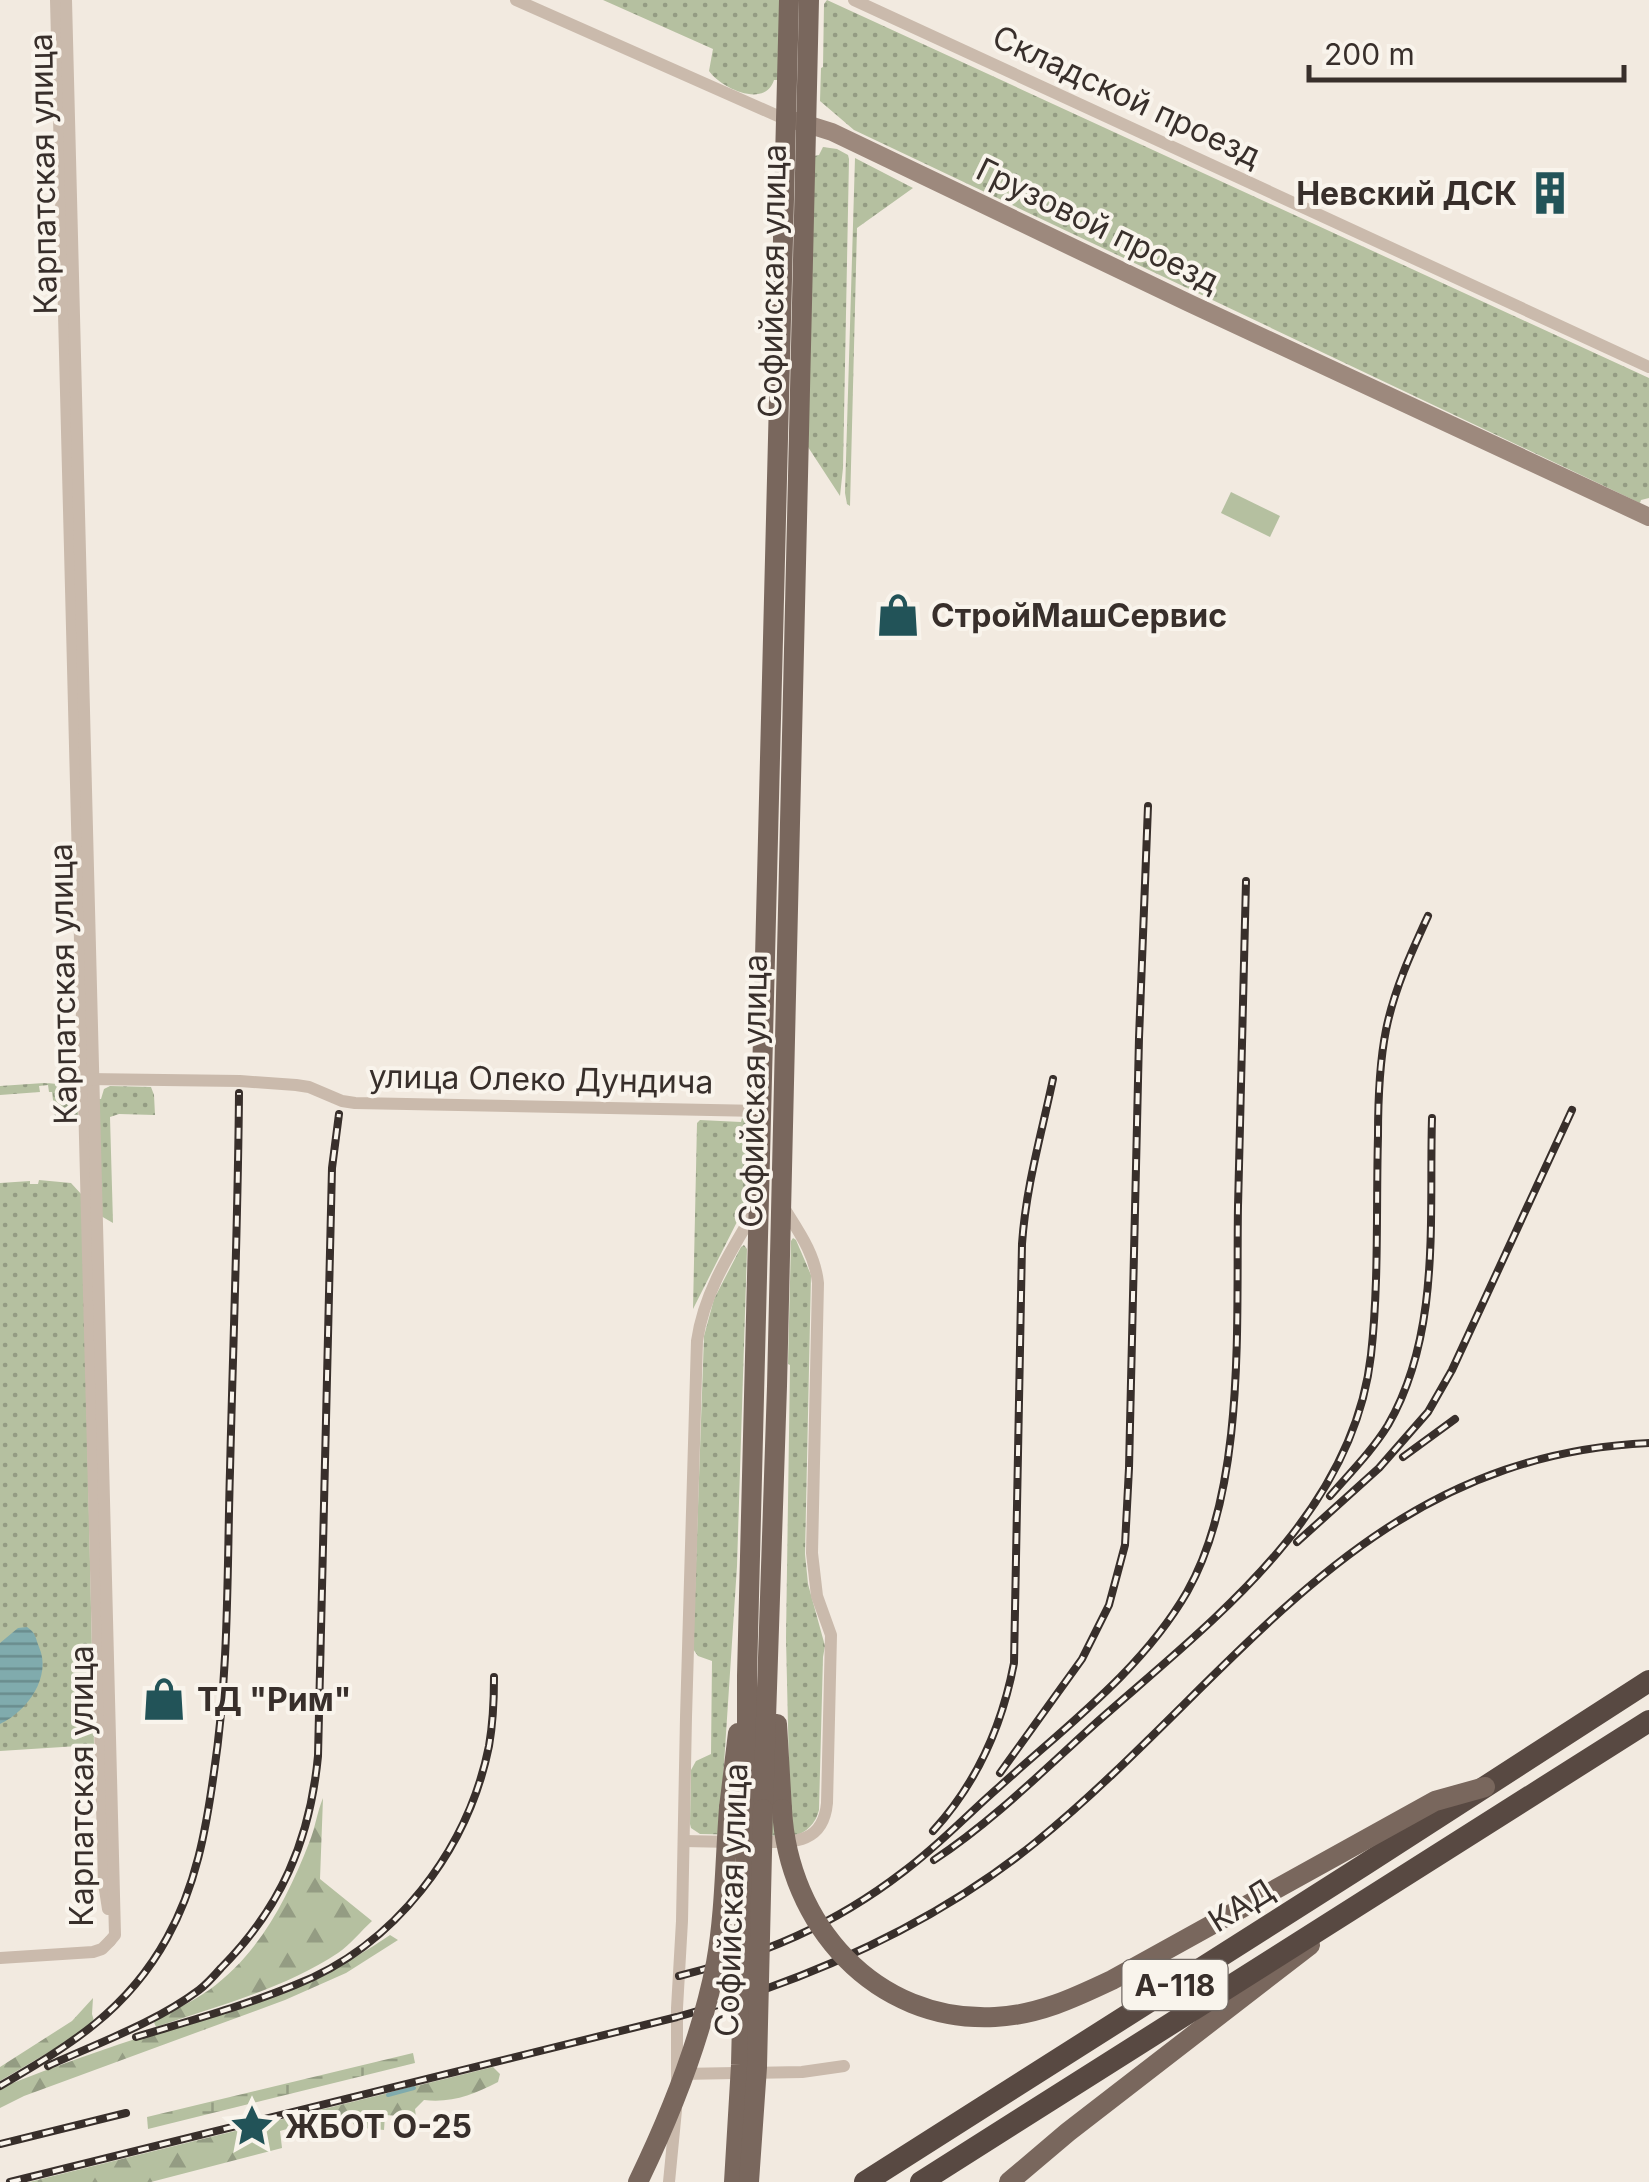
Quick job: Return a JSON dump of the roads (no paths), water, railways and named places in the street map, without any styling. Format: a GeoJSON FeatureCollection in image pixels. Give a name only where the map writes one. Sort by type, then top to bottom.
{"type":"FeatureCollection","features":[{"type":"Feature","properties":{"kind":"highway","name":"КАД"},"geometry":{"type":"LineString","coordinates":[[865,2182],[1649,1681]]}},
{"type":"Feature","properties":{"kind":"highway","name":"КАД"},"geometry":{"type":"LineString","coordinates":[[921,2182],[1649,1721]]}},
{"type":"Feature","properties":{"kind":"main road","name":"Софийская улица"},"geometry":{"type":"LineString","coordinates":[[734,2182],[756,1809],[776,1718],[769,1678],[770,1203],[796,121],[789,0]]}},
{"type":"Feature","properties":{"kind":"main road","name":"Софийская улица"},"geometry":{"type":"LineString","coordinates":[[749,2182],[756,2067],[756,1809],[732,1772],[747,1676],[770,1203],[761,1111],[796,121],[809,0]]}},
{"type":"Feature","properties":{"kind":"main road"},"geometry":{"type":"LineString","coordinates":[[756,1809],[786,1848],[794,1878],[818,1927],[855,1968],[879,1986],[934,2010],[993,2017],[1056,2006],[1112,1980],[1435,1801],[1485,1787]]}},
{"type":"Feature","properties":{"kind":"main road"},"geometry":{"type":"LineString","coordinates":[[638,2182],[683,2081],[756,1809]]}},
{"type":"Feature","properties":{"kind":"main road"},"geometry":{"type":"LineString","coordinates":[[1009,2182],[1371,1895]]}},
{"type":"Feature","properties":{"kind":"street","name":"Карпатская улица"},"geometry":{"type":"LineString","coordinates":[[56,0],[88,1079]]}},
{"type":"Feature","properties":{"kind":"street","name":"Карпатская улица"},"geometry":{"type":"LineString","coordinates":[[0,1958],[94,1952],[110,1942],[104,1883],[66,0]]}},
{"type":"Feature","properties":{"kind":"street","name":"Грузовой проезд"},"geometry":{"type":"LineString","coordinates":[[516,0],[796,121],[832,132],[1649,517]]}},
{"type":"Feature","properties":{"kind":"street","name":"Складской проезд"},"geometry":{"type":"LineString","coordinates":[[854,0],[1649,368]]}},
{"type":"Feature","properties":{"kind":"street","name":"улица Олеко Дундича"},"geometry":{"type":"LineString","coordinates":[[88,1079],[296,1084],[355,1103],[761,1111]]}},
{"type":"Feature","properties":{"kind":"street"},"geometry":{"type":"LineString","coordinates":[[669,2182],[678,2074],[677,2008],[698,1341],[703,1308],[711,1289],[770,1203],[808,1248],[818,1283],[812,1553],[817,1596],[830,1635],[826,1814],[809,1837],[798,1842],[684,1841]]}},
{"type":"Feature","properties":{"kind":"street"},"geometry":{"type":"LineString","coordinates":[[678,2074],[802,2072],[844,2066]]}},
{"type":"Feature","properties":{"kind":"water"},"geometry":{"type":"Polygon","coordinates":[[[27,1627],[35,1636],[42,1658],[40,1681],[20,1711],[0,1724],[0,1643],[18,1628],[27,1627]]]}},
{"type":"Feature","properties":{"kind":"waterway"},"geometry":{"type":"LineString","coordinates":[[388,2095],[414,2088]]}},
{"type":"Feature","properties":{"kind":"railway"},"geometry":{"type":"LineString","coordinates":[[1000,1773],[1082,1659],[1109,1605],[1125,1545],[1148,806]]}},
{"type":"Feature","properties":{"kind":"railway"},"geometry":{"type":"LineString","coordinates":[[679,1976],[797,1936],[851,1908],[903,1872],[1101,1696],[1148,1647],[1187,1592],[1206,1550],[1220,1504],[1234,1404],[1246,881]]}},
{"type":"Feature","properties":{"kind":"railway"},"geometry":{"type":"LineString","coordinates":[[934,1860],[1018,1794],[1228,1605],[1306,1516],[1336,1467],[1359,1413],[1371,1355],[1384,1043],[1398,986],[1428,916]]}},
{"type":"Feature","properties":{"kind":"railway"},"geometry":{"type":"LineString","coordinates":[[933,1831],[963,1793],[986,1753],[1014,1663],[1022,1244],[1030,1181],[1053,1079]]}},
{"type":"Feature","properties":{"kind":"railway"},"geometry":{"type":"LineString","coordinates":[[0,2086],[95,2024],[134,1986],[177,1918],[198,1857],[214,1772],[225,1659],[239,1093]]}},
{"type":"Feature","properties":{"kind":"railway"},"geometry":{"type":"LineString","coordinates":[[1297,1542],[1379,1468],[1428,1412],[1452,1370],[1572,1110]]}},
{"type":"Feature","properties":{"kind":"railway"},"geometry":{"type":"LineString","coordinates":[[48,2066],[145,2022],[205,1985],[260,1921],[276,1897],[300,1844],[318,1756],[332,1168],[339,1114]]}},
{"type":"Feature","properties":{"kind":"railway"},"geometry":{"type":"LineString","coordinates":[[1330,1496],[1388,1425],[1417,1353],[1429,1275],[1432,1118]]}},
{"type":"Feature","properties":{"kind":"railway"},"geometry":{"type":"LineString","coordinates":[[1403,1457],[1455,1419]]}},
{"type":"Feature","properties":{"kind":"railway"},"geometry":{"type":"LineString","coordinates":[[10,2182],[677,2017],[773,1986],[866,1948],[954,1900],[1036,1842],[1108,1778],[1242,1647],[1310,1586],[1381,1532],[1460,1488],[1548,1457],[1649,1443]]}},
{"type":"Feature","properties":{"kind":"railway"},"geometry":{"type":"LineString","coordinates":[[136,2037],[295,1985],[365,1946],[395,1920],[422,1890],[464,1822],[489,1746],[494,1677]]}},
{"type":"Feature","properties":{"kind":"railway"},"geometry":{"type":"LineString","coordinates":[[0,2144],[126,2113]]}},
{"type":"Feature","properties":{"kind":"place","name":"Невский ДСК"},"geometry":{"type":"Point","coordinates":[1550,193]}},
{"type":"Feature","properties":{"kind":"place","name":"СтройМашСервис"},"geometry":{"type":"Point","coordinates":[898,615]}},
{"type":"Feature","properties":{"kind":"place","name":"ТД \"Рим\""},"geometry":{"type":"Point","coordinates":[164,1699]}},
{"type":"Feature","properties":{"kind":"place","name":"ЖБОТ О-25"},"geometry":{"type":"Point","coordinates":[252,2126]}}]}
